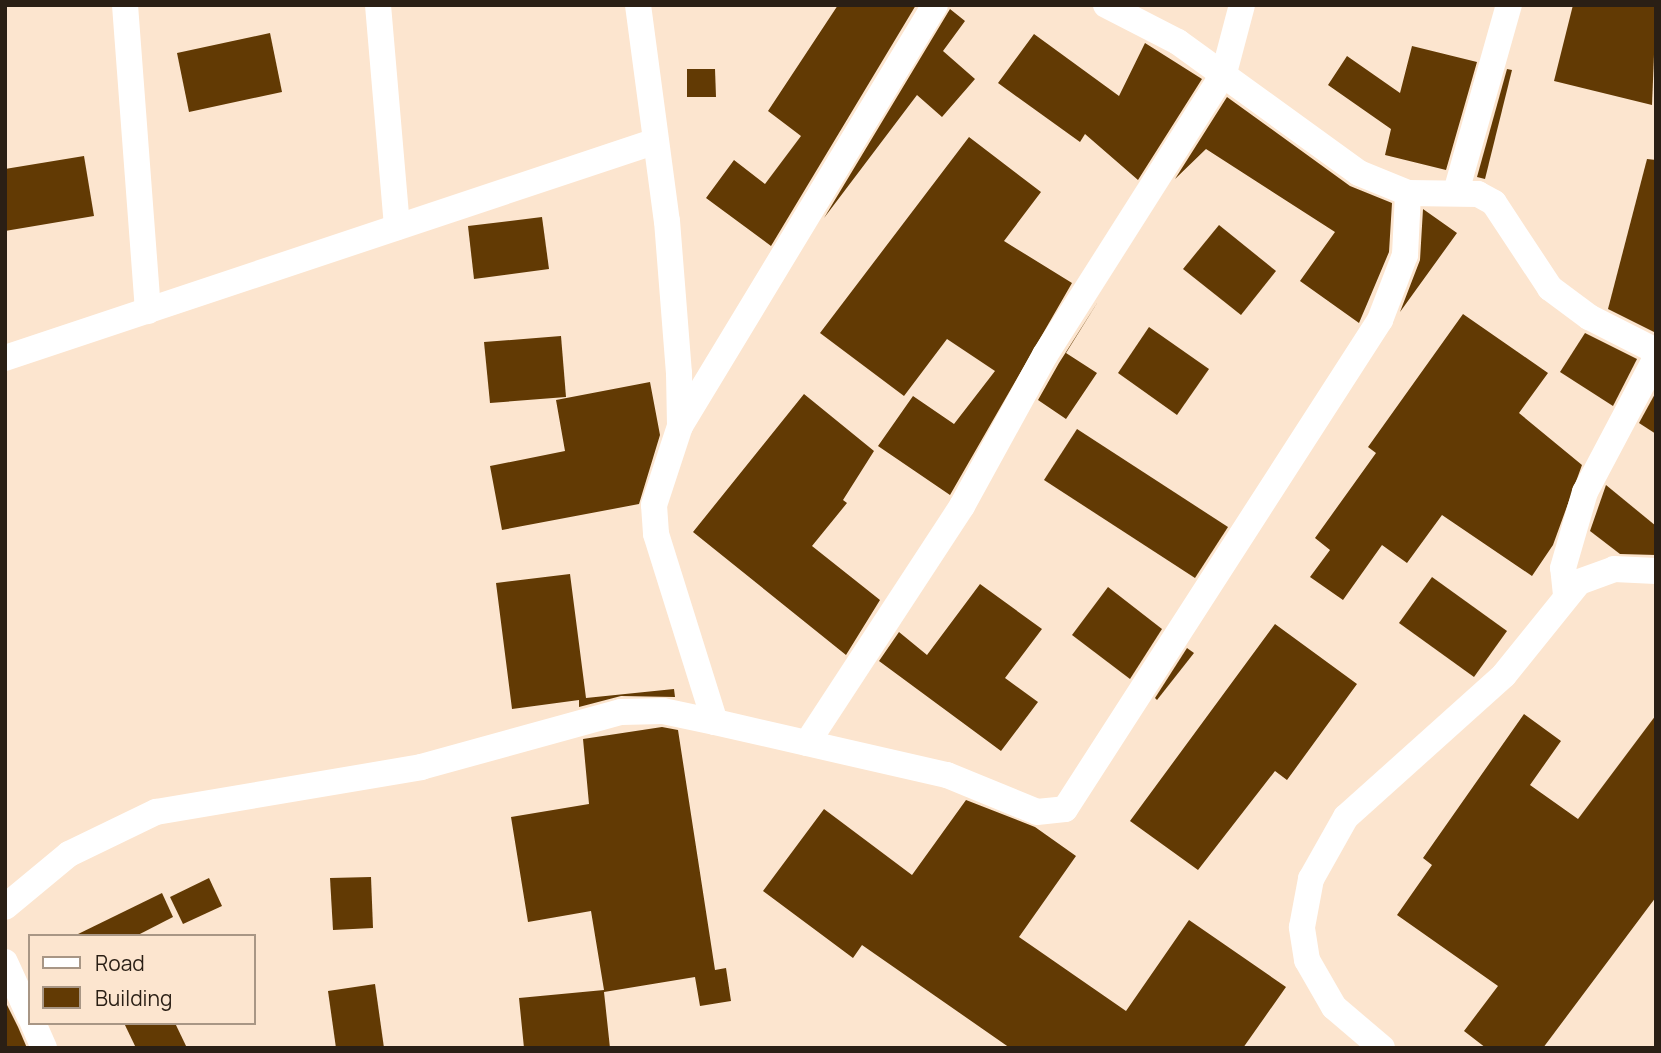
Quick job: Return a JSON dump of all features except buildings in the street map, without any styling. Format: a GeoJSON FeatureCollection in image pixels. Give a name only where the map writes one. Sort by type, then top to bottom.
{"type":"FeatureCollection","features":[{"type":"Feature","properties":{"kind":"street"},"geometry":{"type":"LineString","coordinates":[[125,5],[148,311]]}},
{"type":"Feature","properties":{"kind":"street"},"geometry":{"type":"LineString","coordinates":[[378,5],[397,227]]}},
{"type":"Feature","properties":{"kind":"street"},"geometry":{"type":"LineString","coordinates":[[638,5],[653,142],[667,221],[680,426]]}},
{"type":"Feature","properties":{"kind":"street"},"geometry":{"type":"LineString","coordinates":[[715,722],[656,534],[654,505],[680,426],[935,5]]}},
{"type":"Feature","properties":{"kind":"street"},"geometry":{"type":"LineString","coordinates":[[1106,5],[1224,73],[1326,154],[1408,193],[1456,192],[1494,203],[1550,288],[1589,317],[1656,351]]}},
{"type":"Feature","properties":{"kind":"street"},"geometry":{"type":"LineString","coordinates":[[807,743],[962,506],[1045,355],[1224,73],[1242,5]]}},
{"type":"Feature","properties":{"kind":"street"},"geometry":{"type":"LineString","coordinates":[[1456,192],[1509,5]]}},
{"type":"Feature","properties":{"kind":"street"},"geometry":{"type":"LineString","coordinates":[[5,358],[653,142]]}},
{"type":"Feature","properties":{"kind":"street"},"geometry":{"type":"LineString","coordinates":[[5,907],[69,854],[156,812],[421,767],[621,712],[663,711],[947,775],[1037,812],[1073,803],[1112,728],[1381,320],[1405,255],[1408,193]]}},
{"type":"Feature","properties":{"kind":"street"},"geometry":{"type":"LineString","coordinates":[[1566,595],[1563,568],[1585,492],[1656,358]]}},
{"type":"Feature","properties":{"kind":"street"},"geometry":{"type":"LineString","coordinates":[[1382,1048],[1334,1007],[1307,960],[1303,926],[1311,879],[1346,817],[1504,674],[1579,582],[1614,569],[1656,571]]}},
{"type":"Feature","properties":{"kind":"street"},"geometry":{"type":"LineString","coordinates":[[5,962],[28,1013]]}},
{"type":"Feature","properties":{"kind":"street"},"geometry":{"type":"LineString","coordinates":[[34,1025],[44,1048]]}}]}
